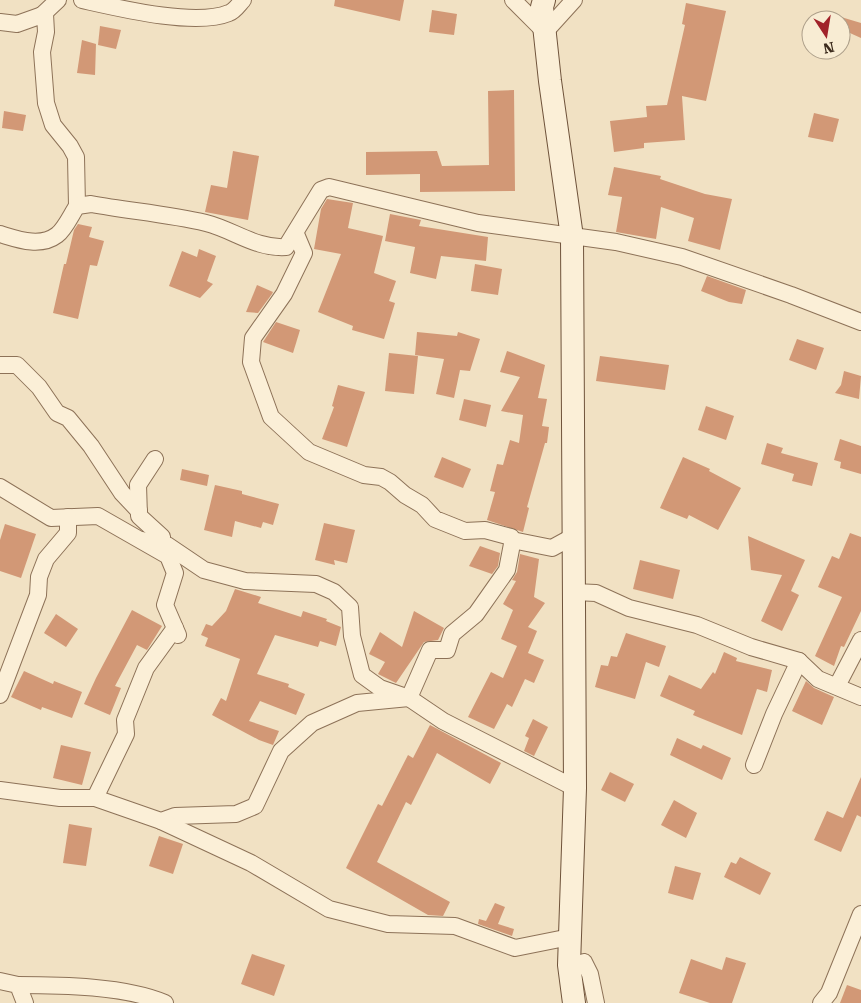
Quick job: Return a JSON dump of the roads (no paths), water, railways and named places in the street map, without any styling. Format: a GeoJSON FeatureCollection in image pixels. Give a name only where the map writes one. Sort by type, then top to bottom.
{"type":"FeatureCollection","features":[{"type":"Feature","properties":{"kind":"street"},"geometry":{"type":"LineString","coordinates":[[41,16],[58,0]]}},
{"type":"Feature","properties":{"kind":"street"},"geometry":{"type":"LineString","coordinates":[[82,0],[134,11],[211,18],[232,13],[243,0]]}},
{"type":"Feature","properties":{"kind":"street"},"geometry":{"type":"LineString","coordinates":[[513,0],[545,32]]}},
{"type":"Feature","properties":{"kind":"street"},"geometry":{"type":"LineString","coordinates":[[544,0],[542,7],[572,237],[575,788],[569,965],[574,1003]]}},
{"type":"Feature","properties":{"kind":"street"},"geometry":{"type":"LineString","coordinates":[[545,32],[574,0]]}},
{"type":"Feature","properties":{"kind":"street"},"geometry":{"type":"LineString","coordinates":[[0,22],[17,24],[45,14],[46,32],[42,52],[46,103],[53,125],[70,146],[76,157],[76,206],[56,235],[39,242],[0,234]]}},
{"type":"Feature","properties":{"kind":"street"},"geometry":{"type":"LineString","coordinates":[[76,206],[91,204],[207,223],[272,248],[286,247],[296,234],[321,190],[329,187],[478,222],[616,242],[682,257],[792,295],[861,322]]}},
{"type":"Feature","properties":{"kind":"street"},"geometry":{"type":"LineString","coordinates":[[296,234],[304,253],[284,294],[253,338],[250,362],[272,417],[310,452],[364,475],[381,477],[390,482],[405,496],[422,505],[435,519],[464,531],[485,530],[511,536],[512,544],[507,570],[503,577],[476,614],[452,634],[447,650],[430,650],[410,698]]}},
{"type":"Feature","properties":{"kind":"street"},"geometry":{"type":"LineString","coordinates":[[0,366],[17,365],[39,387],[57,414],[68,418],[91,446],[122,493],[139,511]]}},
{"type":"Feature","properties":{"kind":"street"},"geometry":{"type":"LineString","coordinates":[[150,542],[162,537],[139,516],[138,485],[155,459]]}},
{"type":"Feature","properties":{"kind":"street"},"geometry":{"type":"LineString","coordinates":[[0,487],[51,518],[98,516],[150,542],[168,556],[173,567],[175,574],[165,606],[177,631],[146,668],[125,720],[126,734],[95,798]]}},
{"type":"Feature","properties":{"kind":"street"},"geometry":{"type":"LineString","coordinates":[[0,695],[38,595],[39,577],[46,559],[68,533],[68,517]]}},
{"type":"Feature","properties":{"kind":"street"},"geometry":{"type":"LineString","coordinates":[[512,544],[517,541],[552,548],[574,536]]}},
{"type":"Feature","properties":{"kind":"street"},"geometry":{"type":"LineString","coordinates":[[150,542],[167,545],[204,570],[245,581],[316,584],[334,592],[350,607],[352,636],[362,675],[380,688],[410,698],[443,722],[503,750],[575,788]]}},
{"type":"Feature","properties":{"kind":"street"},"geometry":{"type":"LineString","coordinates":[[574,592],[596,593],[629,608],[697,626],[751,647],[799,661],[818,679],[861,697]]}},
{"type":"Feature","properties":{"kind":"street"},"geometry":{"type":"LineString","coordinates":[[837,686],[861,640]]}},
{"type":"Feature","properties":{"kind":"street"},"geometry":{"type":"LineString","coordinates":[[754,765],[774,714],[799,661]]}},
{"type":"Feature","properties":{"kind":"street"},"geometry":{"type":"LineString","coordinates":[[161,820],[175,816],[236,814],[256,806],[281,751],[312,723],[357,703],[410,698]]}},
{"type":"Feature","properties":{"kind":"street"},"geometry":{"type":"LineString","coordinates":[[0,790],[60,798],[95,798],[161,820],[251,863],[329,909],[388,924],[455,926],[515,948],[570,937]]}},
{"type":"Feature","properties":{"kind":"street"},"geometry":{"type":"LineString","coordinates":[[822,1003],[829,993],[861,914]]}},
{"type":"Feature","properties":{"kind":"street"},"geometry":{"type":"LineString","coordinates":[[569,965],[580,965],[584,962],[590,974],[596,1003]]}},
{"type":"Feature","properties":{"kind":"street"},"geometry":{"type":"LineString","coordinates":[[0,981],[18,986],[64,985],[111,990],[165,1003]]}},
{"type":"Feature","properties":{"kind":"street"},"geometry":{"type":"LineString","coordinates":[[18,986],[25,1003]]}}]}
